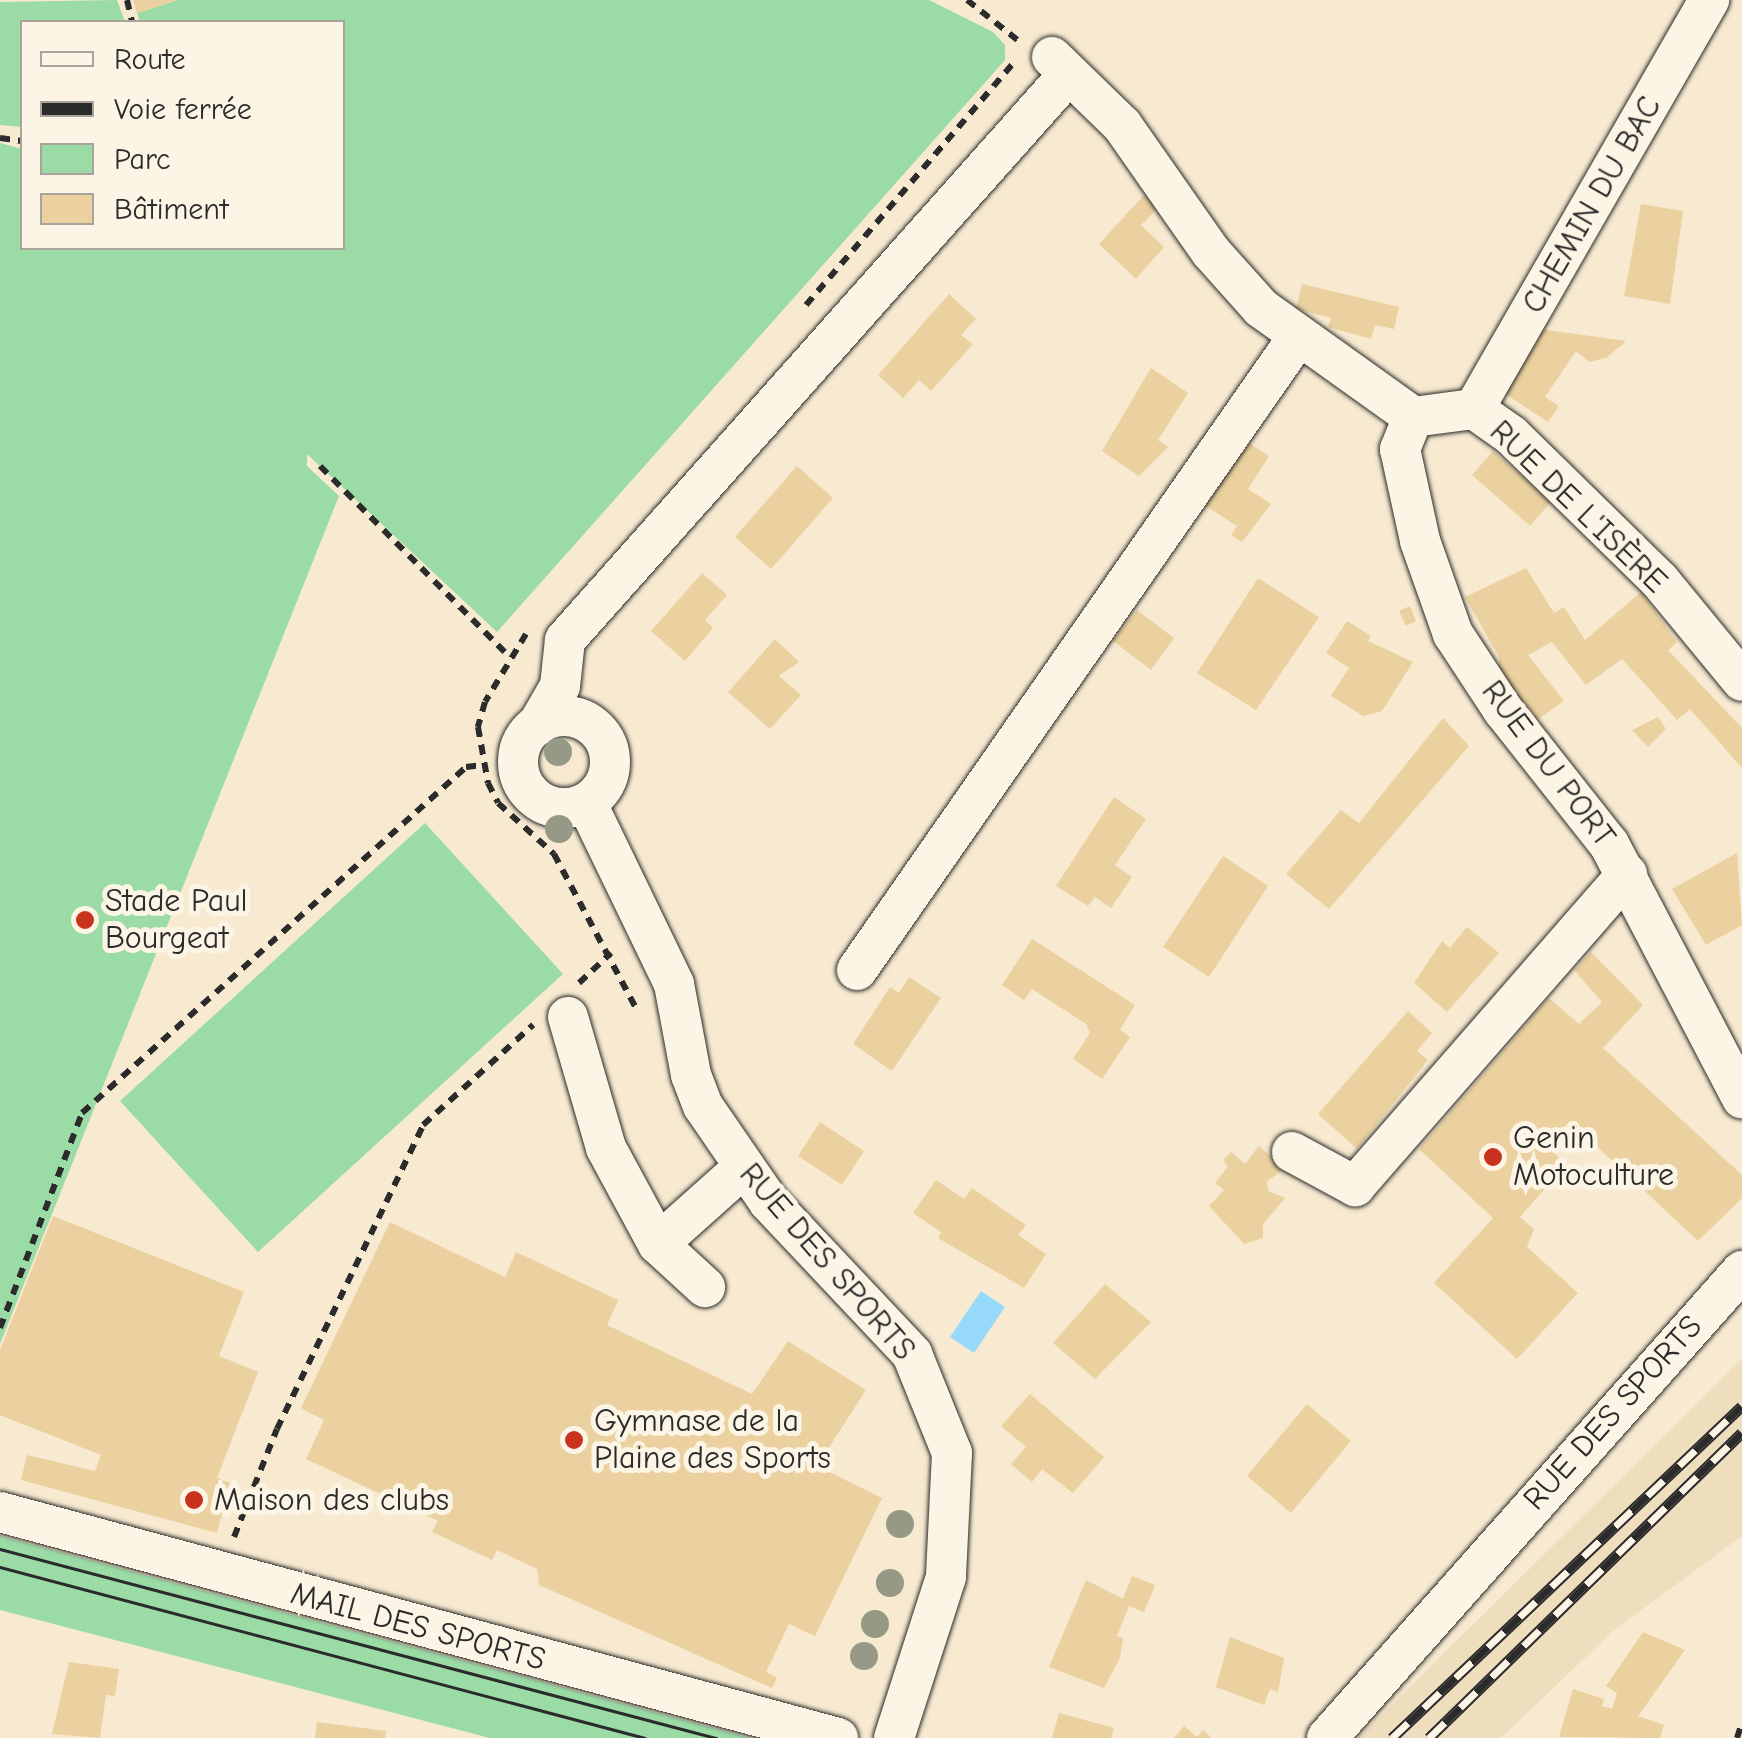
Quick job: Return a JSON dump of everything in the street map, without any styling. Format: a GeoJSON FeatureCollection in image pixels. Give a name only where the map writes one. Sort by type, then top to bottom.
{"type":"FeatureCollection","features":[{"type":"Feature","properties":{"kind":"street","name":"CHEMIN DU BAC"},"geometry":{"type":"LineString","coordinates":[[1474,410],[1709,0]]}},
{"type":"Feature","properties":{"kind":"street"},"geometry":{"type":"LineString","coordinates":[[537,726],[569,713],[602,738],[606,780],[587,804],[553,809],[520,774],[516,756],[560,686],[565,640],[1048,59],[1122,124],[1211,252],[1298,337],[1413,417]]}},
{"type":"Feature","properties":{"kind":"street"},"geometry":{"type":"LineString","coordinates":[[857,970],[1298,337]]}},
{"type":"Feature","properties":{"kind":"street","name":"RUE DE L'ISÈRE"},"geometry":{"type":"LineString","coordinates":[[1413,417],[1474,410],[1511,436],[1660,581],[1742,682]]}},
{"type":"Feature","properties":{"kind":"street","name":"RUE DU PORT"},"geometry":{"type":"LineString","coordinates":[[1413,417],[1400,449],[1420,540],[1454,634],[1627,874],[1742,1098]]}},
{"type":"Feature","properties":{"kind":"street","name":"RUE DES SPORTS"},"geometry":{"type":"LineString","coordinates":[[587,804],[674,984],[690,1074],[704,1106],[743,1168],[912,1354],[952,1453],[946,1578],[894,1738]]}},
{"type":"Feature","properties":{"kind":"street"},"geometry":{"type":"LineString","coordinates":[[1292,1152],[1355,1186],[1627,874]]}},
{"type":"Feature","properties":{"kind":"street"},"geometry":{"type":"LineString","coordinates":[[559,1009],[606,1148],[658,1244],[705,1286]]}},
{"type":"Feature","properties":{"kind":"street"},"geometry":{"type":"LineString","coordinates":[[658,1244],[743,1168]]}},
{"type":"Feature","properties":{"kind":"street","name":"RUE DES SPORTS"},"geometry":{"type":"LineString","coordinates":[[1328,1738],[1742,1271]]}},
{"type":"Feature","properties":{"kind":"street","name":"MAIL DES SPORTS"},"geometry":{"type":"LineString","coordinates":[[0,1512],[838,1738]]}},
{"type":"Feature","properties":{"kind":"path"},"geometry":{"type":"LineString","coordinates":[[967,0],[1048,59]]}},
{"type":"Feature","properties":{"kind":"path"},"geometry":{"type":"LineString","coordinates":[[320,466],[510,657]]}},
{"type":"Feature","properties":{"kind":"path"},"geometry":{"type":"LineString","coordinates":[[0,1328],[82,1113],[466,767],[483,765]]}},
{"type":"Feature","properties":{"kind":"path"},"geometry":{"type":"LineString","coordinates":[[554,854],[611,953],[643,1025]]}},
{"type":"Feature","properties":{"kind":"path"},"geometry":{"type":"LineString","coordinates":[[220,1574],[277,1429],[423,1125],[559,1009],[611,953]]}},
{"type":"Feature","properties":{"kind":"path"},"geometry":{"type":"LineString","coordinates":[[1737,1738],[1742,1723]]}},
{"type":"Feature","properties":{"kind":"shaded area"},"geometry":{"type":"Polygon","coordinates":[[[1742,1359],[1742,1536],[1613,1631],[1501,1738],[1358,1738],[1742,1359]]]}},
{"type":"Feature","properties":{"kind":"green space"},"geometry":{"type":"Polygon","coordinates":[[[117,0],[124,20],[20,20],[20,127],[0,125],[0,2],[117,0]]]}},
{"type":"Feature","properties":{"kind":"green space"},"geometry":{"type":"Polygon","coordinates":[[[178,0],[929,0],[993,32],[1005,45],[1005,60],[497,632],[307,454],[307,466],[339,496],[0,1344],[0,143],[20,148],[20,250],[345,250],[345,20],[139,20],[137,13],[178,0]]]}},
{"type":"Feature","properties":{"kind":"green space"},"geometry":{"type":"Polygon","coordinates":[[[425,823],[563,974],[258,1252],[120,1101],[425,823]]]}},
{"type":"Feature","properties":{"kind":"green space"},"geometry":{"type":"Polygon","coordinates":[[[0,1536],[750,1738],[490,1738],[0,1610],[0,1536]]]}},
{"type":"Feature","properties":{"kind":"water"},"geometry":{"type":"Polygon","coordinates":[[[981,1291],[1005,1307],[974,1353],[950,1337],[981,1291]]]}},
{"type":"Feature","properties":{"kind":"building"},"geometry":{"type":"Polygon","coordinates":[[[133,0],[175,0],[175,1],[137,13],[133,0]]]}},
{"type":"Feature","properties":{"kind":"building"},"geometry":{"type":"Polygon","coordinates":[[[1144,195],[1158,208],[1141,225],[1164,247],[1136,279],[1099,244],[1144,195]]]}},
{"type":"Feature","properties":{"kind":"building"},"geometry":{"type":"Polygon","coordinates":[[[1641,204],[1683,211],[1670,304],[1624,296],[1641,204]]]}},
{"type":"Feature","properties":{"kind":"building"},"geometry":{"type":"Polygon","coordinates":[[[1302,284],[1399,307],[1394,329],[1375,325],[1371,339],[1328,327],[1331,318],[1296,309],[1302,284]]]}},
{"type":"Feature","properties":{"kind":"building"},"geometry":{"type":"Polygon","coordinates":[[[949,294],[976,319],[961,335],[973,344],[931,391],[919,380],[903,398],[878,375],[949,294]]]}},
{"type":"Feature","properties":{"kind":"building"},"geometry":{"type":"Polygon","coordinates":[[[1532,328],[1626,341],[1606,358],[1589,362],[1576,351],[1545,397],[1559,406],[1548,422],[1504,393],[1532,328]]]}},
{"type":"Feature","properties":{"kind":"building"},"geometry":{"type":"Polygon","coordinates":[[[1151,368],[1188,393],[1158,440],[1168,447],[1139,476],[1102,451],[1151,368]]]}},
{"type":"Feature","properties":{"kind":"building"},"geometry":{"type":"Polygon","coordinates":[[[1232,432],[1269,456],[1248,489],[1271,504],[1242,542],[1231,535],[1237,526],[1199,502],[1232,432]]]}},
{"type":"Feature","properties":{"kind":"building"},"geometry":{"type":"Polygon","coordinates":[[[1493,451],[1551,502],[1530,526],[1472,475],[1493,451]]]}},
{"type":"Feature","properties":{"kind":"building"},"geometry":{"type":"Polygon","coordinates":[[[797,466],[833,498],[771,569],[735,537],[797,466]]]}},
{"type":"Feature","properties":{"kind":"building"},"geometry":{"type":"Polygon","coordinates":[[[1526,568],[1554,613],[1564,607],[1585,640],[1641,592],[1677,642],[1668,650],[1742,728],[1742,768],[1690,709],[1677,720],[1622,659],[1586,685],[1552,642],[1528,655],[1564,701],[1537,720],[1499,671],[1499,657],[1465,597],[1526,568]]]}},
{"type":"Feature","properties":{"kind":"building"},"geometry":{"type":"Polygon","coordinates":[[[702,573],[727,595],[705,620],[713,628],[685,661],[651,631],[702,573]]]}},
{"type":"Feature","properties":{"kind":"building"},"geometry":{"type":"Polygon","coordinates":[[[1258,578],[1319,617],[1256,710],[1197,673],[1258,578]]]}},
{"type":"Feature","properties":{"kind":"building"},"geometry":{"type":"Polygon","coordinates":[[[1410,606],[1416,621],[1406,626],[1399,611],[1410,606]]]}},
{"type":"Feature","properties":{"kind":"building"},"geometry":{"type":"Polygon","coordinates":[[[1137,610],[1174,638],[1151,670],[1113,641],[1137,610]]]}},
{"type":"Feature","properties":{"kind":"building"},"geometry":{"type":"Polygon","coordinates":[[[1347,621],[1371,636],[1368,641],[1413,662],[1382,711],[1363,716],[1331,696],[1349,668],[1326,653],[1347,621]]]}},
{"type":"Feature","properties":{"kind":"building"},"geometry":{"type":"Polygon","coordinates":[[[775,639],[799,662],[779,676],[801,695],[770,729],[728,692],[775,639]]]}},
{"type":"Feature","properties":{"kind":"building"},"geometry":{"type":"Polygon","coordinates":[[[1658,717],[1666,729],[1648,747],[1632,730],[1658,717]]]}},
{"type":"Feature","properties":{"kind":"building"},"geometry":{"type":"Polygon","coordinates":[[[1443,718],[1469,746],[1329,909],[1286,874],[1341,810],[1359,823],[1443,718]]]}},
{"type":"Feature","properties":{"kind":"building"},"geometry":{"type":"Polygon","coordinates":[[[1114,797],[1146,819],[1115,865],[1132,877],[1111,908],[1095,897],[1088,906],[1056,886],[1114,797]]]}},
{"type":"Feature","properties":{"kind":"building"},"geometry":{"type":"Polygon","coordinates":[[[1737,853],[1742,925],[1706,945],[1672,889],[1737,853]]]}},
{"type":"Feature","properties":{"kind":"building"},"geometry":{"type":"Polygon","coordinates":[[[1223,856],[1268,886],[1209,977],[1163,947],[1223,856]]]}},
{"type":"Feature","properties":{"kind":"building"},"geometry":{"type":"Polygon","coordinates":[[[1467,927],[1499,953],[1447,1012],[1414,983],[1442,941],[1450,948],[1467,927]]]}},
{"type":"Feature","properties":{"kind":"building"},"geometry":{"type":"Polygon","coordinates":[[[1032,939],[1135,1005],[1120,1030],[1130,1037],[1102,1079],[1073,1059],[1090,1033],[1086,1024],[1032,989],[1024,1000],[1002,985],[1032,939]]]}},
{"type":"Feature","properties":{"kind":"building","name":"Genin Motoculture"},"geometry":{"type":"Polygon","coordinates":[[[1591,952],[1643,1005],[1603,1048],[1742,1175],[1742,1198],[1698,1241],[1570,1121],[1547,1146],[1566,1165],[1520,1217],[1534,1229],[1527,1247],[1578,1293],[1517,1359],[1434,1283],[1493,1218],[1419,1149],[1549,998],[1579,1024],[1602,1002],[1574,970],[1591,952]]]}},
{"type":"Feature","properties":{"kind":"building"},"geometry":{"type":"Polygon","coordinates":[[[909,977],[941,998],[892,1071],[853,1044],[890,987],[899,993],[909,977]]]}},
{"type":"Feature","properties":{"kind":"building"},"geometry":{"type":"Polygon","coordinates":[[[1408,1011],[1432,1033],[1417,1051],[1428,1060],[1357,1149],[1318,1114],[1408,1011]]]}},
{"type":"Feature","properties":{"kind":"building"},"geometry":{"type":"Polygon","coordinates":[[[820,1122],[864,1151],[842,1185],[798,1156],[820,1122]]]}},
{"type":"Feature","properties":{"kind":"building"},"geometry":{"type":"Polygon","coordinates":[[[1259,1146],[1285,1169],[1267,1181],[1268,1191],[1285,1198],[1263,1224],[1263,1238],[1244,1244],[1209,1206],[1224,1190],[1215,1183],[1228,1166],[1223,1161],[1231,1152],[1245,1164],[1259,1146]]]}},
{"type":"Feature","properties":{"kind":"building"},"geometry":{"type":"Polygon","coordinates":[[[936,1180],[964,1199],[972,1188],[1026,1225],[1018,1235],[1046,1254],[1024,1288],[938,1238],[941,1232],[913,1213],[936,1180]]]}},
{"type":"Feature","properties":{"kind":"building"},"geometry":{"type":"Polygon","coordinates":[[[53,1216],[244,1292],[219,1356],[258,1372],[217,1478],[230,1483],[217,1533],[21,1480],[27,1455],[95,1471],[101,1455],[0,1415],[0,1350],[53,1216]]]}},
{"type":"Feature","properties":{"kind":"building","name":"Gymnase de la Plaine des Sports"},"geometry":{"type":"Polygon","coordinates":[[[390,1222],[505,1277],[516,1252],[618,1300],[607,1325],[752,1394],[788,1341],[866,1390],[817,1466],[882,1498],[815,1636],[789,1624],[766,1672],[777,1678],[772,1688],[539,1585],[537,1569],[497,1550],[492,1560],[432,1532],[438,1521],[306,1459],[324,1420],[301,1408],[390,1222]]]}},
{"type":"Feature","properties":{"kind":"building"},"geometry":{"type":"Polygon","coordinates":[[[1105,1284],[1151,1322],[1095,1379],[1053,1343],[1105,1284]]]}},
{"type":"Feature","properties":{"kind":"building"},"geometry":{"type":"Polygon","coordinates":[[[1030,1394],[1104,1457],[1073,1493],[1042,1469],[1032,1482],[1011,1464],[1026,1447],[1001,1426],[1030,1394]]]}},
{"type":"Feature","properties":{"kind":"building"},"geometry":{"type":"Polygon","coordinates":[[[1307,1404],[1351,1441],[1291,1513],[1247,1476],[1307,1404]]]}},
{"type":"Feature","properties":{"kind":"building"},"geometry":{"type":"Polygon","coordinates":[[[1132,1576],[1155,1585],[1144,1612],[1129,1606],[1117,1636],[1123,1638],[1120,1658],[1104,1688],[1049,1667],[1086,1580],[1123,1599],[1132,1576]]]}},
{"type":"Feature","properties":{"kind":"building"},"geometry":{"type":"Polygon","coordinates":[[[1643,1632],[1685,1650],[1638,1716],[1664,1725],[1660,1738],[1559,1737],[1573,1689],[1604,1699],[1602,1706],[1612,1709],[1617,1693],[1606,1686],[1643,1632]]]}},
{"type":"Feature","properties":{"kind":"building"},"geometry":{"type":"Polygon","coordinates":[[[1230,1637],[1284,1658],[1278,1692],[1270,1689],[1264,1705],[1216,1687],[1230,1637]]]}},
{"type":"Feature","properties":{"kind":"building"},"geometry":{"type":"Polygon","coordinates":[[[69,1662],[119,1669],[115,1696],[106,1695],[100,1738],[52,1734],[69,1662]]]}},
{"type":"Feature","properties":{"kind":"building"},"geometry":{"type":"Polygon","coordinates":[[[1059,1713],[1114,1728],[1111,1738],[1052,1738],[1059,1713]]]}},
{"type":"Feature","properties":{"kind":"building"},"geometry":{"type":"Polygon","coordinates":[[[317,1722],[386,1731],[385,1738],[315,1738],[317,1722]]]}},
{"type":"Feature","properties":{"kind":"building"},"geometry":{"type":"Polygon","coordinates":[[[1184,1726],[1197,1737],[1203,1730],[1212,1738],[1174,1738],[1184,1726]]]}},
{"type":"Feature","properties":{"kind":"tram line"},"geometry":{"type":"LineString","coordinates":[[0,1549],[716,1738]]}},
{"type":"Feature","properties":{"kind":"tram line"},"geometry":{"type":"LineString","coordinates":[[0,1567],[645,1738]]}},
{"type":"Feature","properties":{"kind":"railway"},"geometry":{"type":"LineString","coordinates":[[1392,1738],[1742,1406]]}},
{"type":"Feature","properties":{"kind":"railway"},"geometry":{"type":"LineString","coordinates":[[1429,1738],[1742,1433]]}},
{"type":"Feature","properties":{"kind":"place","name":"Stade Paul Bourgeat"},"geometry":{"type":"Point","coordinates":[85,920]}},
{"type":"Feature","properties":{"kind":"place","name":"Genin Motoculture"},"geometry":{"type":"Point","coordinates":[1493,1157]}},
{"type":"Feature","properties":{"kind":"place","name":"Gymnase de la Plaine des Sports"},"geometry":{"type":"Point","coordinates":[574,1440]}},
{"type":"Feature","properties":{"kind":"place","name":"Maison des clubs"},"geometry":{"type":"Point","coordinates":[194,1500]}}]}
